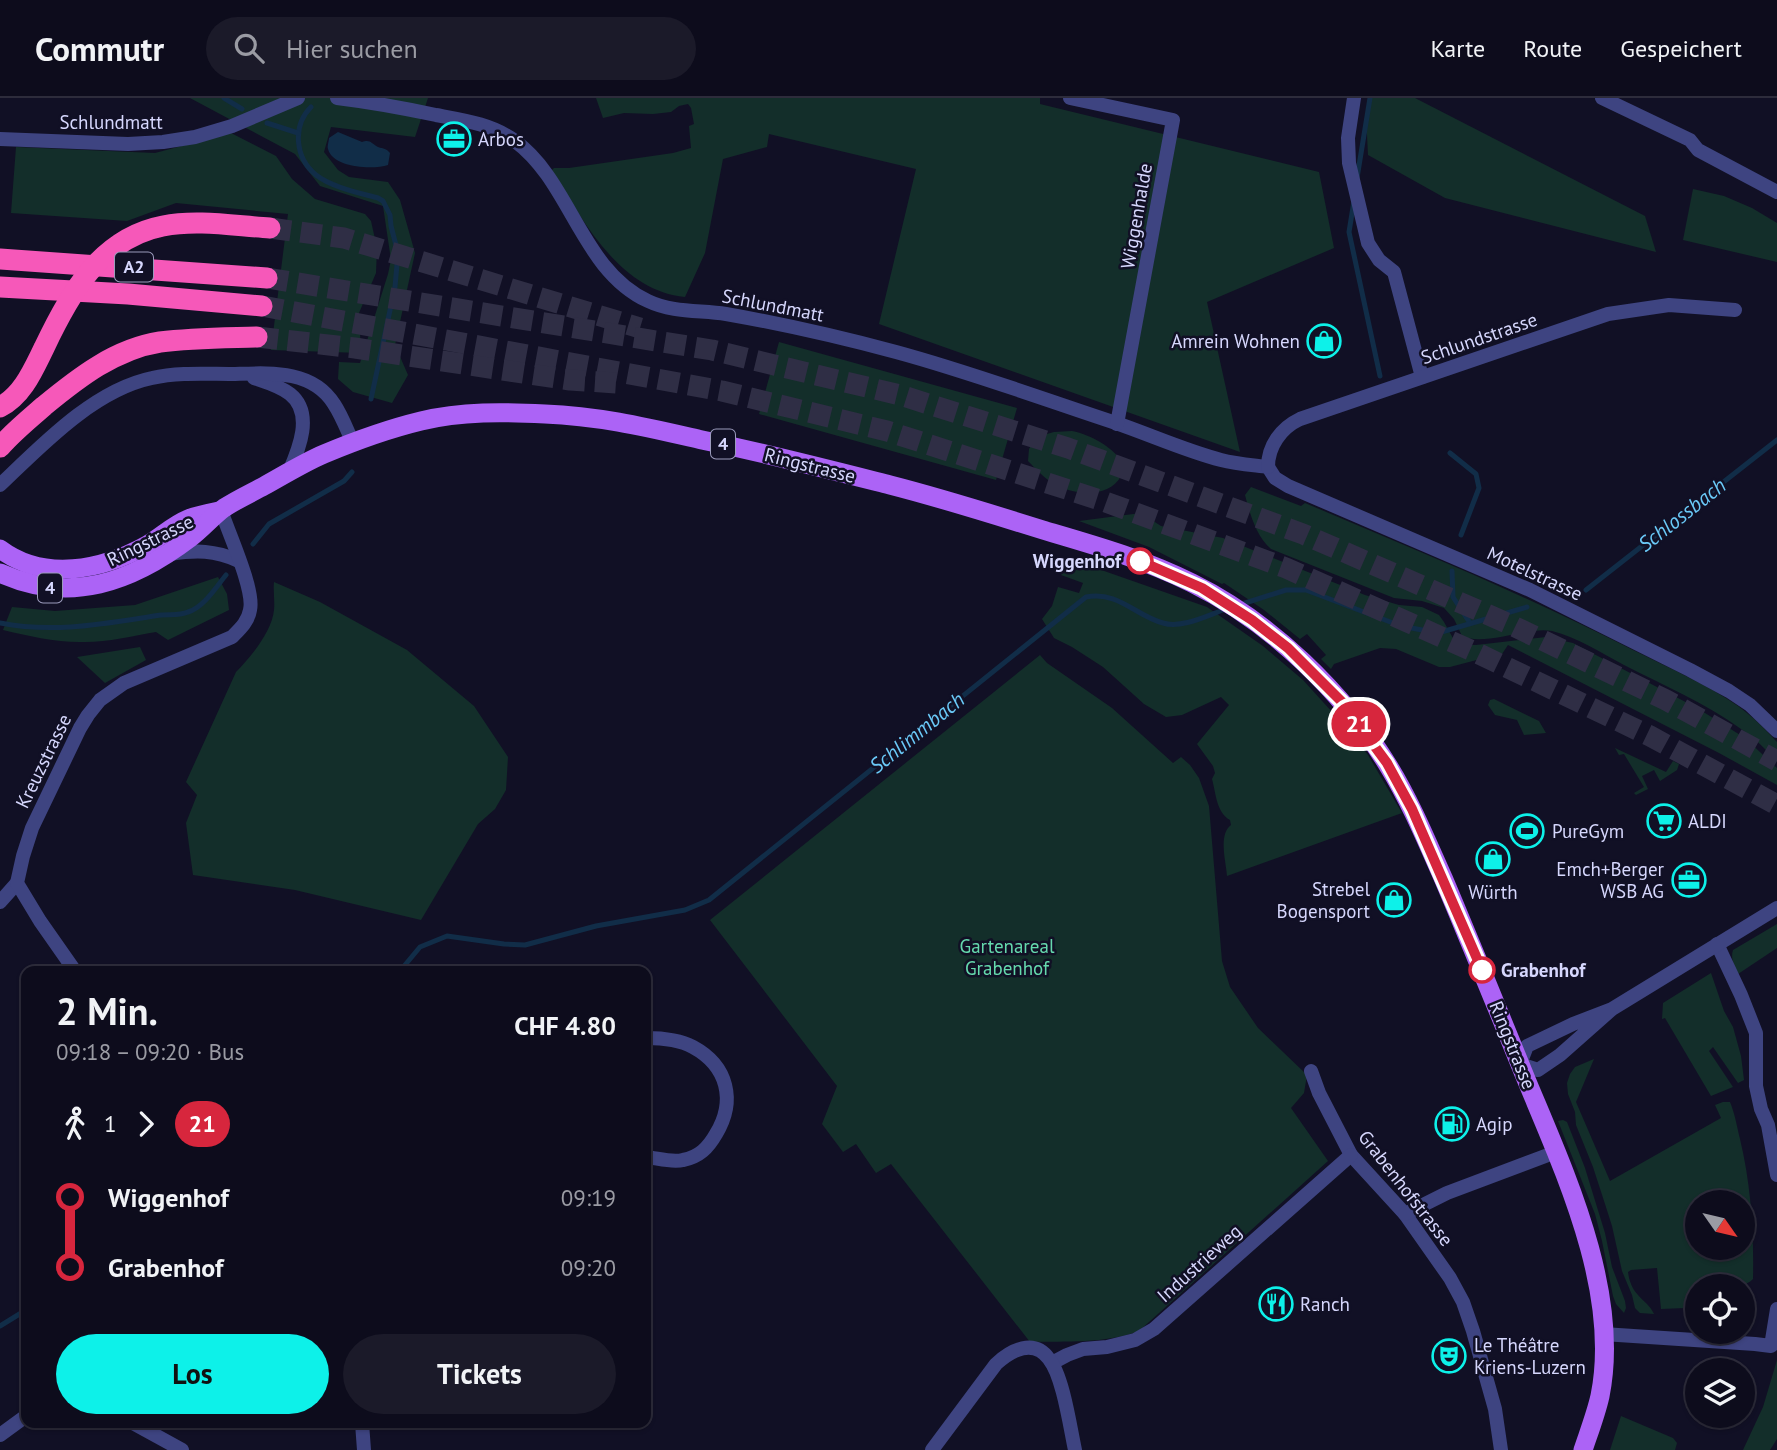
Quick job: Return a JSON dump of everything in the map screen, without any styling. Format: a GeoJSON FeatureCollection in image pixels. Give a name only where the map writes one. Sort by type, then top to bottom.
{"type":"FeatureCollection","features":[{"type":"Feature","properties":{"kind":"highway"},"geometry":{"type":"LineString","coordinates":[[0,407],[12,399],[24,384],[70,298],[90,270],[116,246],[138,233],[163,226],[206,224],[270,228]]}},
{"type":"Feature","properties":{"kind":"highway","name":"A2"},"geometry":{"type":"LineString","coordinates":[[0,259],[267,278]]}},
{"type":"Feature","properties":{"kind":"highway","name":"A2"},"geometry":{"type":"LineString","coordinates":[[0,286],[262,306]]}},
{"type":"Feature","properties":{"kind":"highway"},"geometry":{"type":"LineString","coordinates":[[0,447],[16,430],[78,378],[102,363],[158,342],[257,337]]}},
{"type":"Feature","properties":{"kind":"main road","name":"Ringstrasse"},"geometry":{"type":"LineString","coordinates":[[0,549],[23,562],[43,567],[67,570],[97,565],[149,544],[189,518],[220,510],[325,454],[391,430],[438,418],[501,413],[586,416],[746,449],[946,500],[1118,552],[1189,581],[1215,595],[1288,648],[1327,686],[1365,732],[1387,763],[1412,809],[1473,947],[1556,1152],[1590,1246],[1598,1283],[1604,1356],[1600,1395],[1583,1450]]}},
{"type":"Feature","properties":{"kind":"main road","name":"Ringstrasse"},"geometry":{"type":"LineString","coordinates":[[0,573],[23,583],[46,587],[66,589],[102,584],[125,576],[165,555],[201,529],[220,510]]}},
{"type":"Feature","properties":{"kind":"street","name":"Schlundmatt"},"geometry":{"type":"LineString","coordinates":[[0,139],[128,144],[163,142],[232,126],[298,98]]}},
{"type":"Feature","properties":{"kind":"street","name":"Schlundmatt"},"geometry":{"type":"LineString","coordinates":[[337,98],[475,123],[514,140],[539,166],[606,269],[625,288],[648,301],[670,308],[762,321],[897,352],[973,375],[1218,459],[1268,467]]}},
{"type":"Feature","properties":{"kind":"street","name":"Wiggenhalde"},"geometry":{"type":"LineString","coordinates":[[1070,98],[1173,120],[1117,424]]}},
{"type":"Feature","properties":{"kind":"street"},"geometry":{"type":"LineString","coordinates":[[1354,98],[1348,138],[1352,178],[1368,243],[1379,260],[1394,272],[1422,377]]}},
{"type":"Feature","properties":{"kind":"street"},"geometry":{"type":"LineString","coordinates":[[1602,98],[1690,140],[1698,150],[1777,191]]}},
{"type":"Feature","properties":{"kind":"street","name":"Schlundstrasse"},"geometry":{"type":"LineString","coordinates":[[1268,467],[1268,458],[1274,443],[1291,423],[1608,314],[1669,305],[1735,310]]}},
{"type":"Feature","properties":{"kind":"street"},"geometry":{"type":"LineString","coordinates":[[243,374],[284,390],[300,405],[302,430],[289,472]]}},
{"type":"Feature","properties":{"kind":"street"},"geometry":{"type":"LineString","coordinates":[[0,485],[75,416],[126,386],[167,375],[299,376],[316,384],[327,395],[355,443]]}},
{"type":"Feature","properties":{"kind":"street","name":"Motelstrasse"},"geometry":{"type":"LineString","coordinates":[[1268,467],[1275,478],[1288,486],[1530,590],[1690,670],[1750,705],[1777,732]]}},
{"type":"Feature","properties":{"kind":"street","name":"Kreuzstrasse"},"geometry":{"type":"LineString","coordinates":[[17,883],[32,828],[80,728],[100,700],[124,684],[232,637],[245,624],[251,610],[251,593],[220,510]]}},
{"type":"Feature","properties":{"kind":"street"},"geometry":{"type":"LineString","coordinates":[[165,555],[205,551],[239,561]]}},
{"type":"Feature","properties":{"kind":"street"},"geometry":{"type":"LineString","coordinates":[[0,902],[17,883],[72,966]]}},
{"type":"Feature","properties":{"kind":"street"},"geometry":{"type":"LineString","coordinates":[[1612,1009],[1527,1046],[1520,1064],[1538,1070],[1560,1055],[1612,1009],[1777,908]]}},
{"type":"Feature","properties":{"kind":"street"},"geometry":{"type":"LineString","coordinates":[[1717,944],[1755,1033],[1756,1086],[1768,1125],[1777,1175]]}},
{"type":"Feature","properties":{"kind":"street"},"geometry":{"type":"LineString","coordinates":[[651,1038],[692,1046],[707,1056],[718,1069],[729,1100],[721,1127],[711,1143],[697,1156],[681,1161],[651,1158]]}},
{"type":"Feature","properties":{"kind":"street","name":"Grabenhofstrasse"},"geometry":{"type":"LineString","coordinates":[[1311,1071],[1319,1093],[1351,1155],[1405,1214],[1450,1278],[1463,1302],[1495,1409],[1501,1450]]}},
{"type":"Feature","properties":{"kind":"street"},"geometry":{"type":"LineString","coordinates":[[1405,1214],[1430,1200],[1556,1152]]}},
{"type":"Feature","properties":{"kind":"street","name":"Industrieweg"},"geometry":{"type":"LineString","coordinates":[[1052,1363],[1083,1349],[1107,1347],[1135,1340],[1154,1329],[1351,1155]]}},
{"type":"Feature","properties":{"kind":"street"},"geometry":{"type":"LineString","coordinates":[[1603,1334],[1772,1346],[1777,1309]]}},
{"type":"Feature","properties":{"kind":"street"},"geometry":{"type":"LineString","coordinates":[[932,1450],[983,1380],[1007,1354],[1019,1348],[1034,1348],[1047,1356],[1052,1363],[1061,1387],[1075,1450]]}},
{"type":"Feature","properties":{"kind":"street"},"geometry":{"type":"LineString","coordinates":[[0,1435],[21,1420]]}},
{"type":"Feature","properties":{"kind":"street"},"geometry":{"type":"LineString","coordinates":[[142,1428],[182,1450]]}},
{"type":"Feature","properties":{"kind":"street"},"geometry":{"type":"LineString","coordinates":[[362,1428],[364,1450]]}},
{"type":"Feature","properties":{"kind":"green space"},"geometry":{"type":"Polygon","coordinates":[[[190,98],[428,98],[415,137],[331,127],[324,152],[338,170],[349,177],[388,182],[400,200],[415,253],[395,345],[408,375],[392,403],[353,392],[338,379],[339,362],[360,363],[388,274],[391,260],[383,206],[320,186],[295,154],[190,98]]]}},
{"type":"Feature","properties":{"kind":"green space"},"geometry":{"type":"Polygon","coordinates":[[[596,98],[1040,98],[1040,104],[1319,172],[1334,248],[1207,302],[1240,452],[879,324],[916,169],[769,134],[767,147],[723,159],[705,253],[685,297],[662,292],[641,282],[605,250],[552,170],[673,153],[691,148],[689,126],[694,124],[691,108],[688,104],[671,112],[624,113],[603,118],[596,98]]]}},
{"type":"Feature","properties":{"kind":"green space"},"geometry":{"type":"Polygon","coordinates":[[[1370,98],[1415,98],[1645,216],[1656,252],[1445,198],[1368,155],[1366,115],[1370,98]]]}},
{"type":"Feature","properties":{"kind":"green space"},"geometry":{"type":"Polygon","coordinates":[[[231,133],[276,156],[292,179],[315,199],[365,214],[371,221],[377,248],[376,273],[359,313],[361,353],[271,350],[288,214],[176,203],[127,221],[11,213],[16,147],[155,153],[231,133]]]}},
{"type":"Feature","properties":{"kind":"green space"},"geometry":{"type":"Polygon","coordinates":[[[1693,189],[1724,196],[1777,223],[1777,262],[1683,240],[1693,189]]]}},
{"type":"Feature","properties":{"kind":"green space"},"geometry":{"type":"Polygon","coordinates":[[[779,342],[1017,408],[996,480],[759,414],[779,342]]]}},
{"type":"Feature","properties":{"kind":"green space"},"geometry":{"type":"Polygon","coordinates":[[[1072,431],[1101,443],[1124,465],[1121,476],[1108,489],[1090,493],[1070,491],[1050,482],[1028,461],[1029,449],[1036,437],[1072,431]]]}},
{"type":"Feature","properties":{"kind":"green space"},"geometry":{"type":"Polygon","coordinates":[[[1251,487],[1301,506],[1305,503],[1472,574],[1700,683],[1738,706],[1777,742],[1777,761],[1751,736],[1713,711],[1571,637],[1542,630],[1471,639],[1462,636],[1454,619],[1444,608],[1422,601],[1394,598],[1271,549],[1258,531],[1249,510],[1245,495],[1251,487]]]}},
{"type":"Feature","properties":{"kind":"green space"},"geometry":{"type":"Polygon","coordinates":[[[1141,513],[1161,526],[1223,538],[1365,595],[1399,605],[1422,607],[1439,615],[1454,640],[1467,645],[1546,637],[1573,643],[1697,708],[1745,738],[1777,768],[1777,785],[1508,645],[1500,657],[1488,657],[1450,667],[1439,667],[1396,649],[1380,648],[1334,664],[1331,669],[1321,659],[1326,655],[1307,634],[1300,639],[1224,583],[1149,547],[1079,521],[1141,513]]]}},
{"type":"Feature","properties":{"kind":"green space"},"geometry":{"type":"Polygon","coordinates":[[[1067,558],[1207,607],[1263,646],[1303,680],[1343,724],[1368,755],[1402,813],[1227,876],[1224,842],[1227,829],[1231,825],[1230,820],[1225,817],[1217,802],[1212,779],[1215,773],[1213,766],[1197,744],[1229,705],[1221,697],[1182,715],[1166,717],[1144,704],[1103,667],[1054,638],[1042,619],[1052,606],[1058,587],[1079,593],[1083,583],[1061,575],[1067,558]]]}},
{"type":"Feature","properties":{"kind":"green space"},"geometry":{"type":"Polygon","coordinates":[[[218,577],[227,594],[229,610],[168,640],[156,632],[103,641],[75,642],[44,639],[3,630],[12,607],[55,611],[135,605],[218,577]]]}},
{"type":"Feature","properties":{"kind":"green space"},"geometry":{"type":"Polygon","coordinates":[[[274,582],[320,602],[407,650],[474,706],[508,757],[506,790],[495,809],[478,824],[421,920],[295,890],[193,875],[186,823],[197,795],[186,782],[236,672],[254,651],[269,626],[274,610],[274,582]]]}},
{"type":"Feature","properties":{"kind":"green space"},"geometry":{"type":"Polygon","coordinates":[[[140,647],[146,660],[105,683],[77,657],[140,647]]]}},
{"type":"Feature","properties":{"kind":"green space","name":"Gartenareal Grabenhof"},"geometry":{"type":"Polygon","coordinates":[[[1040,655],[1047,663],[1112,708],[1173,763],[1181,757],[1199,778],[1209,806],[1222,961],[1230,987],[1258,1028],[1307,1075],[1304,1093],[1291,1108],[1328,1161],[1139,1331],[1085,1341],[1030,1342],[891,1164],[876,1173],[856,1144],[843,1152],[822,1124],[837,1086],[710,920],[1040,655]]]}},
{"type":"Feature","properties":{"kind":"green space"},"geometry":{"type":"Polygon","coordinates":[[[1494,699],[1539,721],[1546,733],[1524,735],[1517,720],[1495,715],[1488,705],[1490,700],[1494,699]]]}},
{"type":"Feature","properties":{"kind":"green space"},"geometry":{"type":"Polygon","coordinates":[[[1615,748],[1666,772],[1673,761],[1679,764],[1677,770],[1660,781],[1654,770],[1642,776],[1648,789],[1636,795],[1634,793],[1644,787],[1624,754],[1619,755],[1615,748]]]}},
{"type":"Feature","properties":{"kind":"green space"},"geometry":{"type":"Polygon","coordinates":[[[1777,924],[1777,948],[1738,974],[1732,959],[1733,950],[1777,924]]]}},
{"type":"Feature","properties":{"kind":"green space"},"geometry":{"type":"Polygon","coordinates":[[[1711,973],[1724,1011],[1733,1027],[1744,1080],[1738,1083],[1713,1047],[1709,1051],[1733,1087],[1711,1096],[1665,1018],[1662,1019],[1663,1003],[1711,973]]]}},
{"type":"Feature","properties":{"kind":"green space"},"geometry":{"type":"Polygon","coordinates":[[[1594,1059],[1576,1102],[1610,1181],[1721,1118],[1715,1105],[1730,1102],[1744,1156],[1749,1190],[1685,1190],[1685,1260],[1753,1260],[1753,1274],[1685,1274],[1685,1308],[1661,1309],[1657,1268],[1631,1270],[1628,1272],[1632,1287],[1654,1314],[1640,1313],[1635,1308],[1593,1167],[1576,1125],[1575,1112],[1568,1094],[1570,1074],[1575,1067],[1594,1059]]]}},
{"type":"Feature","properties":{"kind":"green space"},"geometry":{"type":"Polygon","coordinates":[[[1558,1121],[1567,1122],[1585,1168],[1605,1233],[1612,1267],[1625,1301],[1624,1313],[1613,1296],[1595,1214],[1558,1121]]]}},
{"type":"Feature","properties":{"kind":"green space"},"geometry":{"type":"Polygon","coordinates":[[[1777,1360],[1777,1439],[1770,1450],[1743,1450],[1763,1407],[1777,1360]]]}},
{"type":"Feature","properties":{"kind":"green space"},"geometry":{"type":"Polygon","coordinates":[[[1621,1416],[1673,1438],[1677,1443],[1675,1450],[1610,1450],[1621,1416]]]}},
{"type":"Feature","properties":{"kind":"water"},"geometry":{"type":"Polygon","coordinates":[[[338,132],[362,142],[369,141],[387,150],[390,153],[388,165],[364,167],[337,160],[331,155],[328,146],[329,138],[338,132]]]}},
{"type":"Feature","properties":{"kind":"waterway"},"geometry":{"type":"LineString","coordinates":[[224,98],[242,109]]}},
{"type":"Feature","properties":{"kind":"waterway"},"geometry":{"type":"LineString","coordinates":[[1357,178],[1370,98]]}},
{"type":"Feature","properties":{"kind":"waterway"},"geometry":{"type":"LineString","coordinates":[[311,107],[299,132],[298,142],[304,160],[322,179],[383,201],[390,215],[398,253],[395,287],[371,399]]}},
{"type":"Feature","properties":{"kind":"waterway"},"geometry":{"type":"LineString","coordinates":[[267,123],[298,133]]}},
{"type":"Feature","properties":{"kind":"waterway"},"geometry":{"type":"LineString","coordinates":[[1354,201],[1349,232],[1380,376]]}},
{"type":"Feature","properties":{"kind":"waterway","name":"Schlossbach"},"geometry":{"type":"LineString","coordinates":[[1586,590],[1777,440]]}},
{"type":"Feature","properties":{"kind":"waterway"},"geometry":{"type":"LineString","coordinates":[[1450,453],[1476,474],[1479,488],[1461,535]]}},
{"type":"Feature","properties":{"kind":"waterway"},"geometry":{"type":"LineString","coordinates":[[253,544],[269,524],[344,481],[352,472]]}},
{"type":"Feature","properties":{"kind":"waterway"},"geometry":{"type":"LineString","coordinates":[[1452,571],[1453,597],[1470,623]]}},
{"type":"Feature","properties":{"kind":"waterway"},"geometry":{"type":"LineString","coordinates":[[0,623],[41,628],[181,614],[199,606],[226,575]]}},
{"type":"Feature","properties":{"kind":"waterway","name":"Schlimmbach"},"geometry":{"type":"LineString","coordinates":[[1239,605],[1286,590],[1306,590],[1401,626],[1438,633],[1527,607]]}},
{"type":"Feature","properties":{"kind":"waterway","name":"Schlimmbach"},"geometry":{"type":"LineString","coordinates":[[404,966],[420,947],[447,936],[525,945],[596,926],[685,910],[709,900],[1086,597],[1108,597],[1153,619],[1170,624],[1195,620],[1226,609]]}},
{"type":"Feature","properties":{"kind":"waterway","name":"Schlimmbach"},"geometry":{"type":"LineString","coordinates":[[0,1326],[21,1313]]}},
{"type":"Feature","properties":{"kind":"tunnel"},"geometry":{"type":"LineString","coordinates":[[270,228],[344,238],[640,328]]}},
{"type":"Feature","properties":{"kind":"tunnel"},"geometry":{"type":"LineString","coordinates":[[267,278],[712,350],[900,395],[1068,448],[1303,534],[1507,623],[1666,700],[1777,761]]}},
{"type":"Feature","properties":{"kind":"tunnel"},"geometry":{"type":"LineString","coordinates":[[262,306],[722,391],[887,431],[1100,500],[1286,568],[1475,652],[1650,736],[1777,805]]}},
{"type":"Feature","properties":{"kind":"tunnel"},"geometry":{"type":"LineString","coordinates":[[257,337],[355,348],[570,380],[616,383]]}},
{"type":"Feature","properties":{"kind":"bus line","name":"21"},"geometry":{"type":"LineString","coordinates":[[1140,561],[1189,581],[1232,606],[1288,648],[1342,702],[1387,763],[1412,809],[1482,970]]}},
{"type":"Feature","properties":{"kind":"place","name":"Arbos"},"geometry":{"type":"Point","coordinates":[454,139]}},
{"type":"Feature","properties":{"kind":"place","name":"Amrein Wohnen"},"geometry":{"type":"Point","coordinates":[1324,341]}},
{"type":"Feature","properties":{"kind":"place","name":"Wiggenhof"},"geometry":{"type":"Point","coordinates":[1140,561]}},
{"type":"Feature","properties":{"kind":"place","name":"ALDI"},"geometry":{"type":"Point","coordinates":[1664,821]}},
{"type":"Feature","properties":{"kind":"place","name":"PureGym"},"geometry":{"type":"Point","coordinates":[1527,831]}},
{"type":"Feature","properties":{"kind":"place","name":"Würth"},"geometry":{"type":"Point","coordinates":[1493,859]}},
{"type":"Feature","properties":{"kind":"place","name":"Emch+Berger WSB AG"},"geometry":{"type":"Point","coordinates":[1689,880]}},
{"type":"Feature","properties":{"kind":"place","name":"Strebel Bogensport"},"geometry":{"type":"Point","coordinates":[1394,900]}},
{"type":"Feature","properties":{"kind":"place","name":"Grabenhof"},"geometry":{"type":"Point","coordinates":[1482,970]}},
{"type":"Feature","properties":{"kind":"place","name":"Agip"},"geometry":{"type":"Point","coordinates":[1452,1124]}},
{"type":"Feature","properties":{"kind":"place","name":"Ranch"},"geometry":{"type":"Point","coordinates":[1276,1304]}},
{"type":"Feature","properties":{"kind":"place","name":"Le Théâtre Kriens-Luzern"},"geometry":{"type":"Point","coordinates":[1449,1356]}}]}
